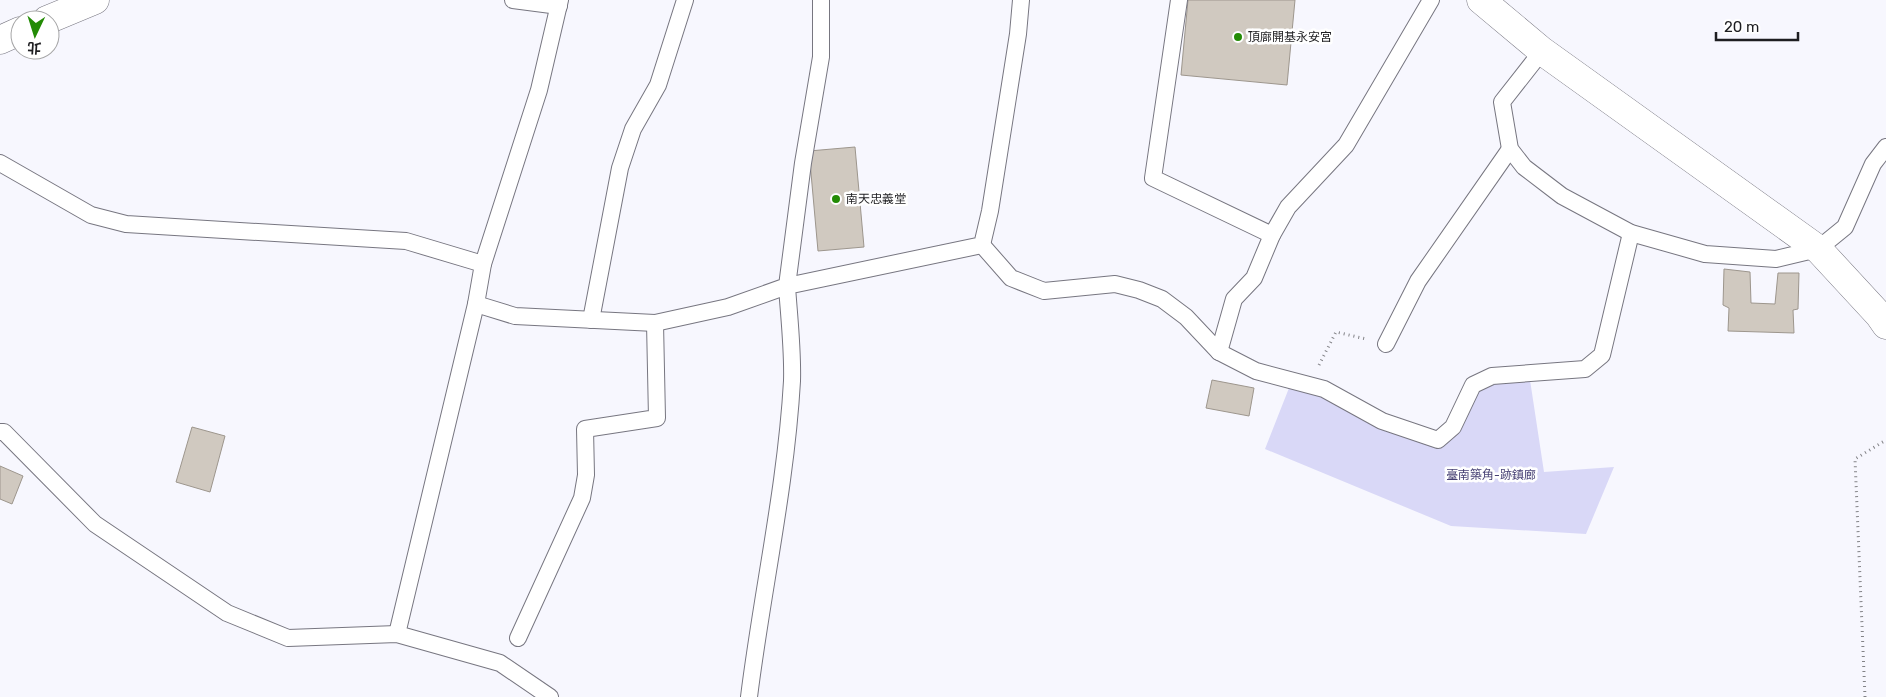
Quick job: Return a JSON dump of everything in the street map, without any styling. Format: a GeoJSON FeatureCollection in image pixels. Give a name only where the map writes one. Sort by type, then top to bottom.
{"type":"FeatureCollection","features":[{"type":"Feature","properties":{"kind":"street"},"geometry":{"type":"LineString","coordinates":[[60,15],[96,0]]}},
{"type":"Feature","properties":{"kind":"street"},"geometry":{"type":"LineString","coordinates":[[1481,0],[1542,51],[1818,249],[1886,325]]}},
{"type":"Feature","properties":{"kind":"lane"},"geometry":{"type":"LineString","coordinates":[[397,634],[476,304],[483,264],[540,90],[560,3],[513,0]]}},
{"type":"Feature","properties":{"kind":"lane"},"geometry":{"type":"LineString","coordinates":[[591,320],[620,168],[633,129],[658,86],[684,0]]}},
{"type":"Feature","properties":{"kind":"lane"},"geometry":{"type":"LineString","coordinates":[[749,697],[755,648],[781,490],[792,379],[787,286],[803,163],[820,57],[821,0]]}},
{"type":"Feature","properties":{"kind":"lane"},"geometry":{"type":"LineString","coordinates":[[982,245],[990,211],[1018,34],[1021,0]]}},
{"type":"Feature","properties":{"kind":"lane"},"geometry":{"type":"LineString","coordinates":[[1179,0],[1153,178],[1272,235]]}},
{"type":"Feature","properties":{"kind":"lane"},"geometry":{"type":"LineString","coordinates":[[1219,352],[1234,299],[1254,278],[1272,235],[1288,207],[1346,145],[1431,0]]}},
{"type":"Feature","properties":{"kind":"lane"},"geometry":{"type":"LineString","coordinates":[[1542,51],[1502,102],[1510,149],[1524,167],[1562,196],[1631,233],[1705,254],[1776,259],[1818,249],[1845,227],[1873,164],[1886,147]]}},
{"type":"Feature","properties":{"kind":"lane"},"geometry":{"type":"LineString","coordinates":[[1386,344],[1418,281],[1510,149]]}},
{"type":"Feature","properties":{"kind":"lane"},"geometry":{"type":"LineString","coordinates":[[0,163],[91,215],[126,224],[406,241],[483,264]]}},
{"type":"Feature","properties":{"kind":"lane"},"geometry":{"type":"LineString","coordinates":[[982,245],[1011,278],[1044,291],[1115,284],[1139,290],[1162,299],[1186,317],[1219,352],[1256,371],[1324,389],[1382,421],[1438,440],[1453,427],[1473,385],[1492,376],[1585,369],[1602,355],[1631,233]]}},
{"type":"Feature","properties":{"kind":"lane"},"geometry":{"type":"LineString","coordinates":[[476,304],[515,316],[654,323],[728,307],[787,286],[982,245]]}},
{"type":"Feature","properties":{"kind":"lane"},"geometry":{"type":"LineString","coordinates":[[518,638],[582,498],[586,475],[585,429],[657,418],[654,323]]}},
{"type":"Feature","properties":{"kind":"lane"},"geometry":{"type":"LineString","coordinates":[[0,432],[4,432],[95,524],[227,613],[288,638],[397,634],[500,663],[550,697]]}},
{"type":"Feature","properties":{"kind":"path"},"geometry":{"type":"LineString","coordinates":[[1309,385],[1336,332],[1386,344]]}},
{"type":"Feature","properties":{"kind":"path"},"geometry":{"type":"LineString","coordinates":[[1865,697],[1855,459],[1886,440]]}},
{"type":"Feature","properties":{"kind":"green space","name":"臺南築角-跡鎮廊"},"geometry":{"type":"Polygon","coordinates":[[[1530,380],[1544,472],[1614,467],[1586,534],[1451,526],[1265,449],[1289,388],[1322,394],[1443,446],[1461,430],[1479,391],[1500,381],[1530,380]]]}},
{"type":"Feature","properties":{"kind":"building","name":"頂廍開基永安宮"},"geometry":{"type":"Polygon","coordinates":[[[1188,0],[1295,0],[1287,85],[1181,75],[1188,0]]]}},
{"type":"Feature","properties":{"kind":"building","name":"南天忠義堂"},"geometry":{"type":"Polygon","coordinates":[[[855,147],[864,247],[818,251],[809,151],[855,147]]]}},
{"type":"Feature","properties":{"kind":"building"},"geometry":{"type":"Polygon","coordinates":[[[1724,269],[1750,272],[1751,303],[1775,304],[1778,273],[1799,273],[1798,309],[1793,310],[1794,333],[1728,331],[1729,308],[1723,305],[1724,269]]]}},
{"type":"Feature","properties":{"kind":"building"},"geometry":{"type":"Polygon","coordinates":[[[1212,380],[1254,388],[1249,416],[1206,408],[1212,380]]]}},
{"type":"Feature","properties":{"kind":"building"},"geometry":{"type":"Polygon","coordinates":[[[192,427],[225,436],[210,492],[176,482],[192,427]]]}},
{"type":"Feature","properties":{"kind":"building"},"geometry":{"type":"Polygon","coordinates":[[[0,466],[23,476],[12,504],[0,499],[0,466]]]}},
{"type":"Feature","properties":{"kind":"place","name":"頂廍開基永安宮"},"geometry":{"type":"Point","coordinates":[1238,37]}},
{"type":"Feature","properties":{"kind":"place","name":"南天忠義堂"},"geometry":{"type":"Point","coordinates":[836,199]}}]}
